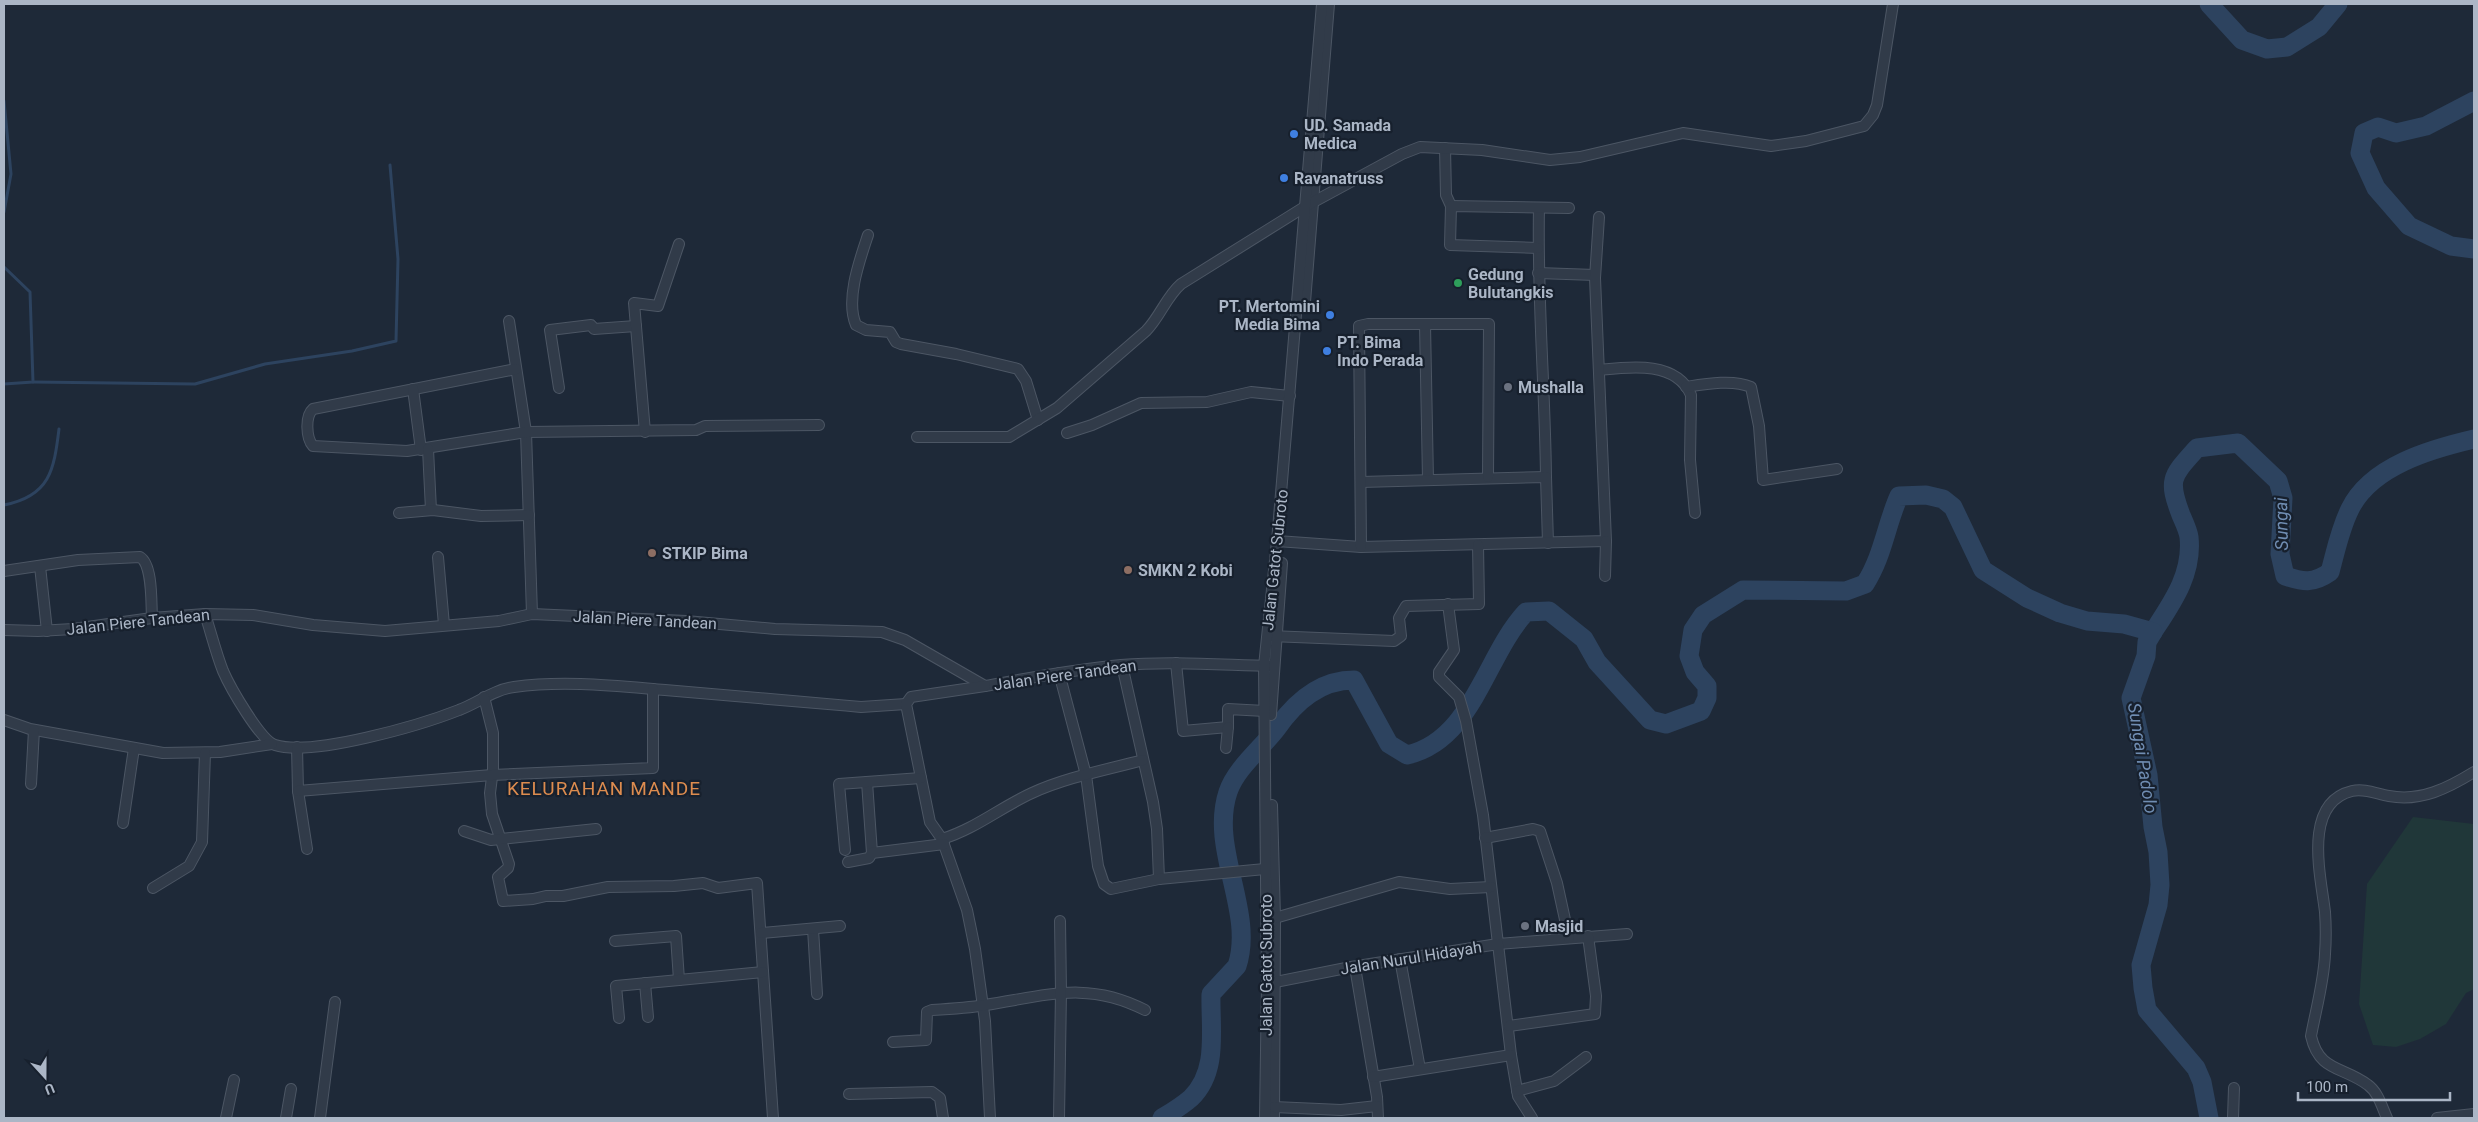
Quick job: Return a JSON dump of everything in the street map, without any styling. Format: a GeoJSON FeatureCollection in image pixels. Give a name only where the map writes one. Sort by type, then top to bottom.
{"type":"FeatureCollection","features":[{"type":"Feature","properties":{"kind":"street","name":"Jalan Gatot Subroto"},"geometry":{"type":"LineString","coordinates":[[1280,541],[1290,396],[1310,204],[1322,4]]}},
{"type":"Feature","properties":{"kind":"street","name":"Jalan Gatot Subroto"},"geometry":{"type":"LineString","coordinates":[[1265,1118],[1275,918],[1267,743],[1269,666],[1329,4]]}},
{"type":"Feature","properties":{"kind":"street"},"geometry":{"type":"LineString","coordinates":[[916,437],[1005,438],[1038,420],[1057,408],[1152,326],[1170,294],[1181,284],[1310,204],[1402,154],[1420,147],[1446,148],[1550,160],[1580,157],[1683,133],[1771,146],[1852,131],[1864,126],[1873,115],[1877,105],[1893,4]]}},
{"type":"Feature","properties":{"kind":"street"},"geometry":{"type":"LineString","coordinates":[[1446,148],[1446,195],[1451,206],[1450,245],[1538,248]]}},
{"type":"Feature","properties":{"kind":"street"},"geometry":{"type":"LineString","coordinates":[[1451,206],[1570,208]]}},
{"type":"Feature","properties":{"kind":"street"},"geometry":{"type":"LineString","coordinates":[[1539,208],[1538,273],[1545,400],[1548,543]]}},
{"type":"Feature","properties":{"kind":"street"},"geometry":{"type":"LineString","coordinates":[[1599,217],[1595,275],[1606,541],[1605,576]]}},
{"type":"Feature","properties":{"kind":"street"},"geometry":{"type":"LineString","coordinates":[[868,235],[857,270],[853,292],[856,325],[866,330],[890,332],[896,342],[901,344],[956,354],[1018,369],[1026,381],[1038,420]]}},
{"type":"Feature","properties":{"kind":"street"},"geometry":{"type":"LineString","coordinates":[[645,432],[634,303],[658,306],[679,244]]}},
{"type":"Feature","properties":{"kind":"street"},"geometry":{"type":"LineString","coordinates":[[1538,273],[1595,275]]}},
{"type":"Feature","properties":{"kind":"street"},"geometry":{"type":"LineString","coordinates":[[509,321],[526,432],[532,614]]}},
{"type":"Feature","properties":{"kind":"street"},"geometry":{"type":"LineString","coordinates":[[1361,547],[1359,326],[1368,324],[1489,324],[1488,477]]}},
{"type":"Feature","properties":{"kind":"street"},"geometry":{"type":"LineString","coordinates":[[1425,324],[1428,480]]}},
{"type":"Feature","properties":{"kind":"street"},"geometry":{"type":"LineString","coordinates":[[559,388],[550,330],[590,325],[594,329],[636,326]]}},
{"type":"Feature","properties":{"kind":"street"},"geometry":{"type":"LineString","coordinates":[[1599,370],[1640,366],[1658,369],[1675,377],[1686,387],[1691,395],[1690,460],[1695,513]]}},
{"type":"Feature","properties":{"kind":"street"},"geometry":{"type":"LineString","coordinates":[[516,368],[313,409],[309,414],[308,436],[313,446],[407,451],[526,432],[645,432],[696,430],[705,426],[819,425]]}},
{"type":"Feature","properties":{"kind":"street"},"geometry":{"type":"LineString","coordinates":[[1686,387],[1710,384],[1751,387],[1759,426],[1763,480],[1837,469]]}},
{"type":"Feature","properties":{"kind":"street"},"geometry":{"type":"LineString","coordinates":[[412,389],[425,449],[431,510]]}},
{"type":"Feature","properties":{"kind":"street"},"geometry":{"type":"LineString","coordinates":[[1067,433],[1092,425],[1141,403],[1207,402],[1251,392],[1290,396]]}},
{"type":"Feature","properties":{"kind":"street"},"geometry":{"type":"LineString","coordinates":[[1361,482],[1488,477],[1546,477]]}},
{"type":"Feature","properties":{"kind":"street"},"geometry":{"type":"LineString","coordinates":[[399,513],[431,510],[481,516],[529,515]]}},
{"type":"Feature","properties":{"kind":"street"},"geometry":{"type":"LineString","coordinates":[[1280,541],[1361,547],[1606,541]]}},
{"type":"Feature","properties":{"kind":"street"},"geometry":{"type":"LineString","coordinates":[[1272,636],[1394,641],[1401,636],[1399,618],[1406,606],[1479,604],[1478,545]]}},
{"type":"Feature","properties":{"kind":"street"},"geometry":{"type":"LineString","coordinates":[[4,571],[78,560],[140,557],[146,562],[149,571],[152,618]]}},
{"type":"Feature","properties":{"kind":"street"},"geometry":{"type":"LineString","coordinates":[[438,557],[444,625]]}},
{"type":"Feature","properties":{"kind":"street"},"geometry":{"type":"LineString","coordinates":[[40,566],[47,631]]}},
{"type":"Feature","properties":{"kind":"street"},"geometry":{"type":"LineString","coordinates":[[1448,604],[1454,650],[1439,672],[1439,677],[1459,697],[1475,762],[1498,944],[1627,934]]}},
{"type":"Feature","properties":{"kind":"street"},"geometry":{"type":"LineString","coordinates":[[205,614],[224,673],[256,727],[272,744]]}},
{"type":"Feature","properties":{"kind":"street","name":"Jalan Piere Tandean"},"geometry":{"type":"LineString","coordinates":[[4,630],[47,631],[152,618],[205,614],[253,615],[313,625],[385,631],[499,621],[532,614],[686,621],[775,629],[882,632],[905,640],[985,686],[1059,673],[1122,665],[1176,663],[1269,666]]}},
{"type":"Feature","properties":{"kind":"street"},"geometry":{"type":"LineString","coordinates":[[1176,663],[1182,731],[1228,727]]}},
{"type":"Feature","properties":{"kind":"street"},"geometry":{"type":"LineString","coordinates":[[1122,665],[1157,829],[1159,879]]}},
{"type":"Feature","properties":{"kind":"street"},"geometry":{"type":"LineString","coordinates":[[1059,673],[1086,775],[1098,866],[1104,884],[1112,889],[1159,879],[1260,870]]}},
{"type":"Feature","properties":{"kind":"street"},"geometry":{"type":"LineString","coordinates":[[4,720],[34,730],[134,748],[163,752],[205,753],[272,744],[297,747],[383,734],[452,713],[499,690],[515,687],[578,684],[861,707],[906,704]]}},
{"type":"Feature","properties":{"kind":"street"},"geometry":{"type":"LineString","coordinates":[[985,686],[911,697],[906,704],[930,822],[943,842],[967,910],[975,949],[983,1006],[990,1118]]}},
{"type":"Feature","properties":{"kind":"street"},"geometry":{"type":"LineString","coordinates":[[298,791],[492,775],[653,768],[653,689]]}},
{"type":"Feature","properties":{"kind":"street"},"geometry":{"type":"LineString","coordinates":[[484,697],[493,733],[490,793],[492,814],[498,838],[509,864],[508,868],[498,877],[503,901],[563,896],[608,887],[666,887],[703,883],[718,888],[758,883],[773,1118]]}},
{"type":"Feature","properties":{"kind":"street"},"geometry":{"type":"LineString","coordinates":[[1226,748],[1228,709],[1267,714]]}},
{"type":"Feature","properties":{"kind":"street"},"geometry":{"type":"LineString","coordinates":[[31,784],[34,730]]}},
{"type":"Feature","properties":{"kind":"street","name":"Jalan Gatot Subroto"},"geometry":{"type":"LineString","coordinates":[[1267,743],[1260,870],[1271,983],[1274,1113]]}},
{"type":"Feature","properties":{"kind":"street"},"geometry":{"type":"LineString","coordinates":[[297,747],[298,791],[307,849]]}},
{"type":"Feature","properties":{"kind":"street"},"geometry":{"type":"LineString","coordinates":[[123,823],[134,748]]}},
{"type":"Feature","properties":{"kind":"street"},"geometry":{"type":"LineString","coordinates":[[152,888],[189,866],[202,842],[205,753]]}},
{"type":"Feature","properties":{"kind":"street"},"geometry":{"type":"LineString","coordinates":[[848,862],[869,858],[872,854],[943,842],[970,829],[1032,793],[1086,775],[1143,760]]}},
{"type":"Feature","properties":{"kind":"street"},"geometry":{"type":"LineString","coordinates":[[2387,1118],[2380,1101],[2368,1085],[2324,1062],[2318,1055],[2311,1036],[2325,955],[2326,924],[2317,855],[2319,828],[2324,815],[2334,802],[2351,791],[2361,790],[2390,796],[2417,797],[2446,789],[2474,772]]}},
{"type":"Feature","properties":{"kind":"street"},"geometry":{"type":"LineString","coordinates":[[845,850],[839,784],[921,778]]}},
{"type":"Feature","properties":{"kind":"street"},"geometry":{"type":"LineString","coordinates":[[867,782],[872,854]]}},
{"type":"Feature","properties":{"kind":"street"},"geometry":{"type":"LineString","coordinates":[[464,831],[486,839],[596,829]]}},
{"type":"Feature","properties":{"kind":"street"},"geometry":{"type":"LineString","coordinates":[[1485,838],[1533,829],[1540,831],[1557,883],[1570,938]]}},
{"type":"Feature","properties":{"kind":"street"},"geometry":{"type":"LineString","coordinates":[[1275,918],[1399,882],[1450,889],[1491,886]]}},
{"type":"Feature","properties":{"kind":"street"},"geometry":{"type":"LineString","coordinates":[[1059,1118],[1060,921]]}},
{"type":"Feature","properties":{"kind":"street"},"geometry":{"type":"LineString","coordinates":[[761,933],[840,926]]}},
{"type":"Feature","properties":{"kind":"street"},"geometry":{"type":"LineString","coordinates":[[812,929],[818,994]]}},
{"type":"Feature","properties":{"kind":"street"},"geometry":{"type":"LineString","coordinates":[[615,941],[676,936],[679,980]]}},
{"type":"Feature","properties":{"kind":"street"},"geometry":{"type":"LineString","coordinates":[[1509,1026],[1595,1014],[1596,996],[1588,936]]}},
{"type":"Feature","properties":{"kind":"street","name":"Jalan Nurul Hidayah"},"geometry":{"type":"LineString","coordinates":[[1271,983],[1400,959],[1498,944],[1517,1091],[1532,1118]]}},
{"type":"Feature","properties":{"kind":"street"},"geometry":{"type":"LineString","coordinates":[[1400,959],[1420,1069]]}},
{"type":"Feature","properties":{"kind":"street"},"geometry":{"type":"LineString","coordinates":[[1355,967],[1378,1106],[1378,1118]]}},
{"type":"Feature","properties":{"kind":"street"},"geometry":{"type":"LineString","coordinates":[[619,1018],[616,986],[763,972]]}},
{"type":"Feature","properties":{"kind":"street"},"geometry":{"type":"LineString","coordinates":[[645,984],[648,1017]]}},
{"type":"Feature","properties":{"kind":"street"},"geometry":{"type":"LineString","coordinates":[[893,1042],[926,1040],[927,1012],[983,1006],[1061,992],[1088,992],[1107,995],[1145,1010]]}},
{"type":"Feature","properties":{"kind":"street"},"geometry":{"type":"LineString","coordinates":[[320,1118],[334,1002]]}},
{"type":"Feature","properties":{"kind":"street"},"geometry":{"type":"LineString","coordinates":[[1372,1077],[1511,1055]]}},
{"type":"Feature","properties":{"kind":"street"},"geometry":{"type":"LineString","coordinates":[[1517,1091],[1562,1077],[1586,1057]]}},
{"type":"Feature","properties":{"kind":"street"},"geometry":{"type":"LineString","coordinates":[[226,1118],[234,1080]]}},
{"type":"Feature","properties":{"kind":"street"},"geometry":{"type":"LineString","coordinates":[[2233,1118],[2234,1088]]}},
{"type":"Feature","properties":{"kind":"street"},"geometry":{"type":"LineString","coordinates":[[286,1118],[291,1089]]}},
{"type":"Feature","properties":{"kind":"street"},"geometry":{"type":"LineString","coordinates":[[849,1094],[932,1092],[940,1098],[943,1118]]}},
{"type":"Feature","properties":{"kind":"street"},"geometry":{"type":"LineString","coordinates":[[1274,1113],[1341,1110],[1378,1106]]}},
{"type":"Feature","properties":{"kind":"street"},"geometry":{"type":"LineString","coordinates":[[2438,1118],[2474,1114]]}},
{"type":"Feature","properties":{"kind":"green space"},"geometry":{"type":"Polygon","coordinates":[[[2413,817],[2474,824],[2474,989],[2466,993],[2446,1024],[2420,1039],[2396,1047],[2373,1045],[2359,1004],[2367,884],[2413,817]]]}},
{"type":"Feature","properties":{"kind":"waterway","name":"Sungai"},"geometry":{"type":"LineString","coordinates":[[2209,4],[2242,40],[2267,49],[2287,47],[2319,27],[2338,4]]}},
{"type":"Feature","properties":{"kind":"waterway"},"geometry":{"type":"LineString","coordinates":[[4,101],[11,174],[4,212]]}},
{"type":"Feature","properties":{"kind":"waterway","name":"Sungai"},"geometry":{"type":"LineString","coordinates":[[2474,101],[2426,126],[2396,133],[2378,127],[2364,133],[2360,153],[2376,188],[2409,226],[2451,246],[2474,249]]}},
{"type":"Feature","properties":{"kind":"waterway"},"geometry":{"type":"LineString","coordinates":[[33,382],[195,384],[265,364],[352,351],[396,341],[398,259],[390,165]]}},
{"type":"Feature","properties":{"kind":"waterway"},"geometry":{"type":"LineString","coordinates":[[4,267],[30,292],[33,382],[4,384]]}},
{"type":"Feature","properties":{"kind":"waterway"},"geometry":{"type":"LineString","coordinates":[[4,505],[31,495],[47,479],[55,457],[59,429]]}},
{"type":"Feature","properties":{"kind":"waterway","name":"Sungai"},"geometry":{"type":"LineString","coordinates":[[2153,632],[2174,599],[2188,563],[2189,537],[2173,485],[2177,472],[2197,448],[2238,443],[2278,481],[2283,498],[2280,554],[2285,576],[2308,581],[2318,579],[2330,572],[2341,532],[2350,509],[2372,481],[2387,471],[2421,454],[2474,439]]}},
{"type":"Feature","properties":{"kind":"waterway","name":"Sungai Padolo"},"geometry":{"type":"LineString","coordinates":[[1162,1118],[1191,1098],[1200,1087],[1206,1075],[1212,1035],[1211,994],[1237,966],[1241,945],[1241,924],[1224,836],[1224,814],[1228,792],[1243,766],[1301,701],[1320,688],[1330,684],[1354,680],[1389,744],[1407,755],[1429,746],[1448,733],[1463,715],[1499,651],[1526,612],[1549,611],[1584,639],[1597,662],[1650,720],[1666,724],[1701,711],[1707,698],[1707,686],[1695,672],[1689,656],[1693,630],[1703,615],[1743,590],[1846,591],[1865,584],[1876,563],[1899,496],[1926,495],[1943,499],[1953,507],[1983,570],[2027,598],[2060,613],[2087,621],[2124,624],[2153,632],[2147,642],[2146,656],[2131,698],[2148,775],[2153,827],[2158,852],[2160,885],[2158,905],[2141,965],[2143,988],[2147,1010],[2196,1068],[2202,1082],[2209,1118]]}},
{"type":"Feature","properties":{"kind":"place","name":"UD. Samada Medica"},"geometry":{"type":"Point","coordinates":[1294,134]}},
{"type":"Feature","properties":{"kind":"place","name":"Ravanatruss"},"geometry":{"type":"Point","coordinates":[1284,178]}},
{"type":"Feature","properties":{"kind":"place","name":"Gedung Bulutangkis"},"geometry":{"type":"Point","coordinates":[1458,283]}},
{"type":"Feature","properties":{"kind":"place","name":"PT. Mertomini Media Bima"},"geometry":{"type":"Point","coordinates":[1330,315]}},
{"type":"Feature","properties":{"kind":"place","name":"PT. Bima Indo Perada"},"geometry":{"type":"Point","coordinates":[1327,351]}},
{"type":"Feature","properties":{"kind":"place","name":"Mushalla"},"geometry":{"type":"Point","coordinates":[1508,387]}},
{"type":"Feature","properties":{"kind":"place","name":"STKIP Bima"},"geometry":{"type":"Point","coordinates":[652,553]}},
{"type":"Feature","properties":{"kind":"place","name":"SMKN 2 Kobi"},"geometry":{"type":"Point","coordinates":[1128,570]}},
{"type":"Feature","properties":{"kind":"place","name":"Masjid"},"geometry":{"type":"Point","coordinates":[1525,926]}},
{"type":"Feature","properties":{"kind":"district","name":"KELURAHAN MANDE"},"geometry":{"type":"Point","coordinates":[604,788]}}]}
